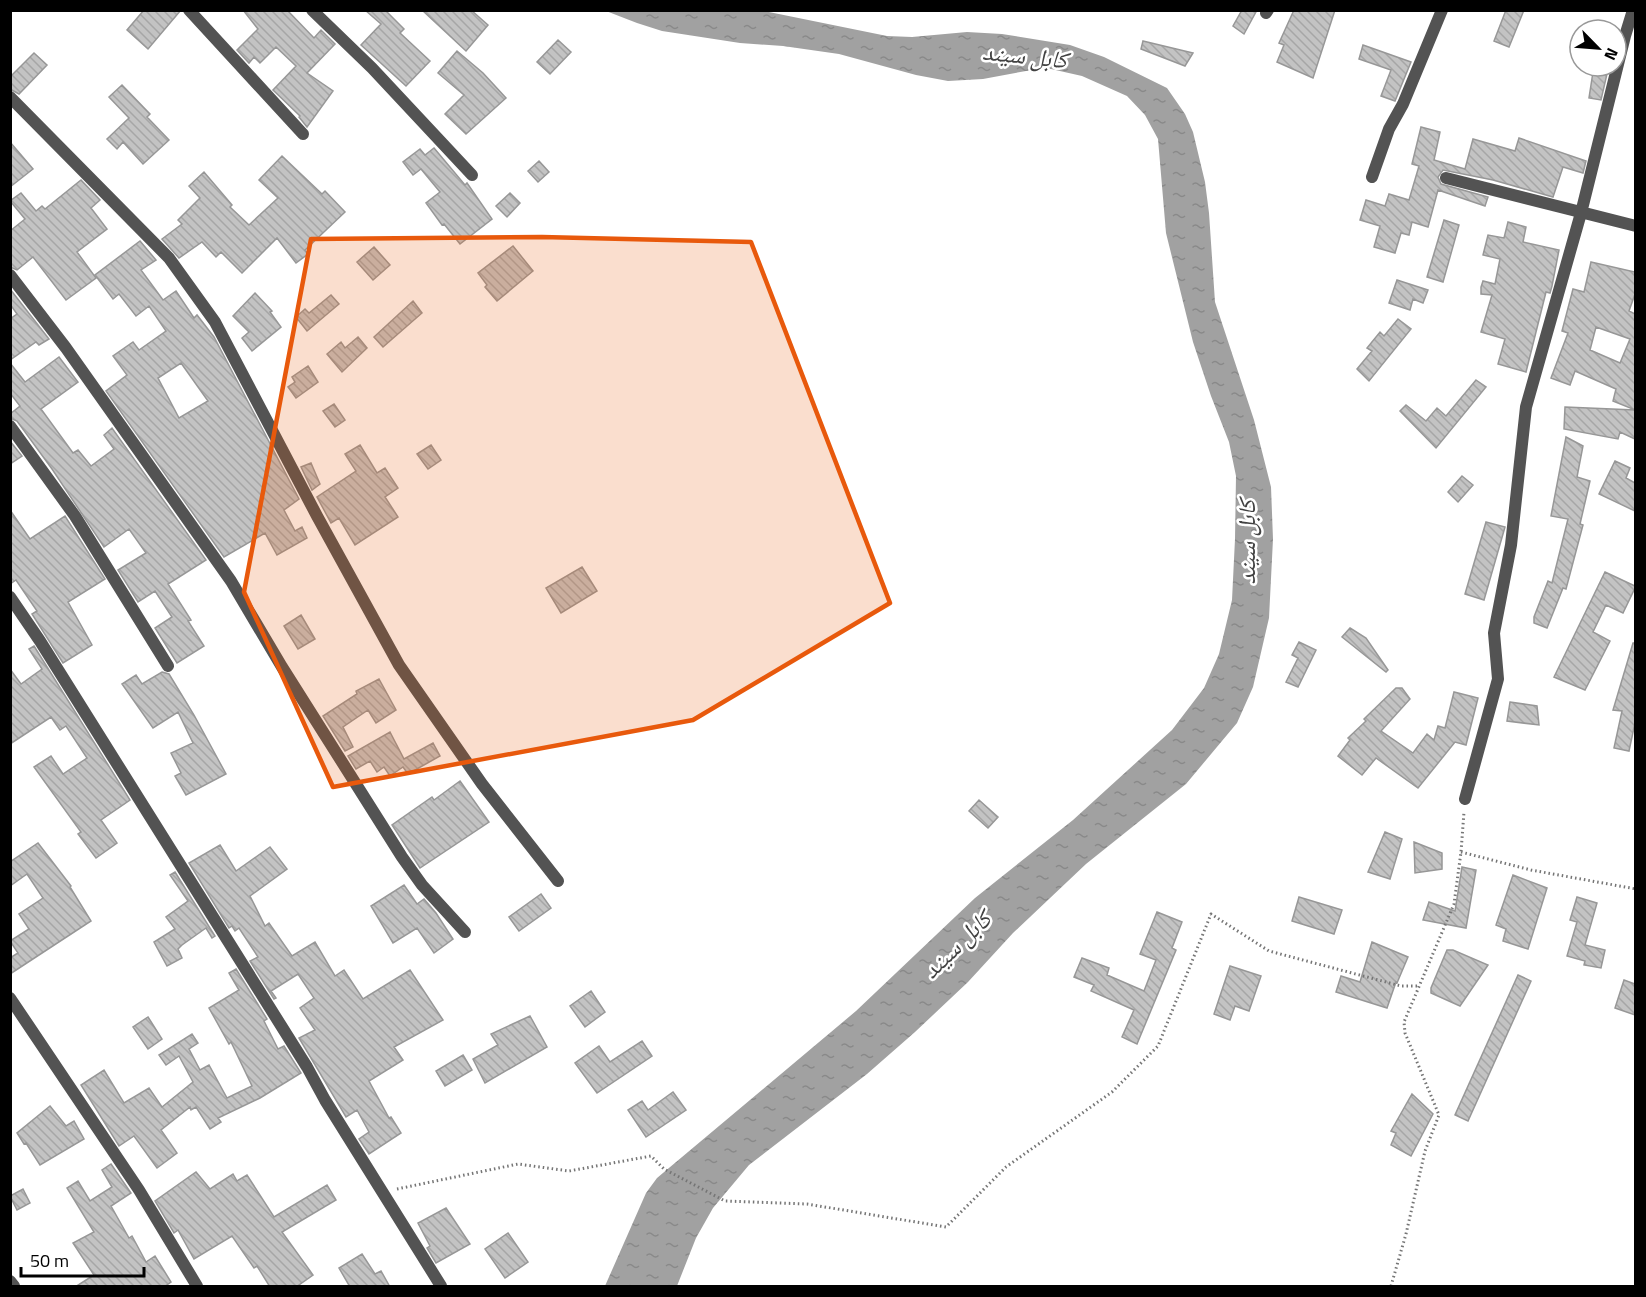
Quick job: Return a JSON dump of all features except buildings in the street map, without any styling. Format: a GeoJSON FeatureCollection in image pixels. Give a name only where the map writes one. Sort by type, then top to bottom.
{"type":"FeatureCollection","features":[{"type":"Feature","properties":{"kind":"street"},"geometry":{"type":"LineString","coordinates":[[189,10],[303,134]]}},
{"type":"Feature","properties":{"kind":"street"},"geometry":{"type":"LineString","coordinates":[[312,10],[372,68],[472,175]]}},
{"type":"Feature","properties":{"kind":"street"},"geometry":{"type":"LineString","coordinates":[[1372,177],[1389,129],[1403,104],[1442,10]]}},
{"type":"Feature","properties":{"kind":"street"},"geometry":{"type":"LineString","coordinates":[[1465,799],[1498,679],[1494,633],[1511,545],[1526,407],[1581,213],[1633,10]]}},
{"type":"Feature","properties":{"kind":"street"},"geometry":{"type":"LineString","coordinates":[[10,97],[168,258],[215,322],[317,516],[399,665],[482,784],[558,881]]}},
{"type":"Feature","properties":{"kind":"street"},"geometry":{"type":"LineString","coordinates":[[1446,178],[1635,226]]}},
{"type":"Feature","properties":{"kind":"street"},"geometry":{"type":"LineString","coordinates":[[10,275],[80,367],[231,581],[282,667],[422,885],[465,932]]}},
{"type":"Feature","properties":{"kind":"street"},"geometry":{"type":"LineString","coordinates":[[10,426],[75,516],[168,666]]}},
{"type":"Feature","properties":{"kind":"street"},"geometry":{"type":"LineString","coordinates":[[10,597],[84,712],[441,1287]]}},
{"type":"Feature","properties":{"kind":"street"},"geometry":{"type":"LineString","coordinates":[[10,998],[139,1190],[197,1287]]}},
{"type":"Feature","properties":{"kind":"street"},"geometry":{"type":"LineString","coordinates":[[10,1281],[14,1287]]}},
{"type":"Feature","properties":{"kind":"path"},"geometry":{"type":"LineString","coordinates":[[1391,1287],[1425,1151],[1439,1115],[1405,1033],[1404,1022],[1454,904],[1465,799]]}},
{"type":"Feature","properties":{"kind":"path"},"geometry":{"type":"LineString","coordinates":[[1461,852],[1531,870],[1635,889]]}},
{"type":"Feature","properties":{"kind":"path"},"geometry":{"type":"LineString","coordinates":[[383,1191],[518,1164],[569,1171],[651,1156],[663,1169],[725,1201],[807,1204],[946,1227],[1006,1167],[1112,1092],[1158,1046],[1211,915],[1269,951],[1401,986],[1419,986]]}},
{"type":"Feature","properties":{"kind":"highlighted area"},"geometry":{"type":"Polygon","coordinates":[[[542,237],[751,242],[890,603],[693,720],[333,787],[244,592],[311,239],[542,237]]]}},
{"type":"Feature","properties":{"kind":"water","name":"کابل سيند"},"geometry":{"type":"Polygon","coordinates":[[[606,11],[764,11],[887,36],[912,37],[967,32],[1002,34],[1070,45],[1104,57],[1167,88],[1185,114],[1193,132],[1205,182],[1215,302],[1254,420],[1271,487],[1273,539],[1269,618],[1253,687],[1237,723],[1186,784],[1086,864],[1013,933],[968,982],[915,1032],[867,1074],[749,1165],[713,1208],[696,1238],[677,1286],[605,1286],[646,1193],[657,1178],[856,1011],[975,898],[1073,820],[1172,730],[1204,688],[1219,654],[1232,600],[1236,476],[1229,442],[1193,342],[1166,233],[1158,139],[1145,115],[1127,96],[1082,76],[1051,69],[983,79],[948,81],[916,75],[839,54],[740,43],[662,31],[606,11]]]}}]}
